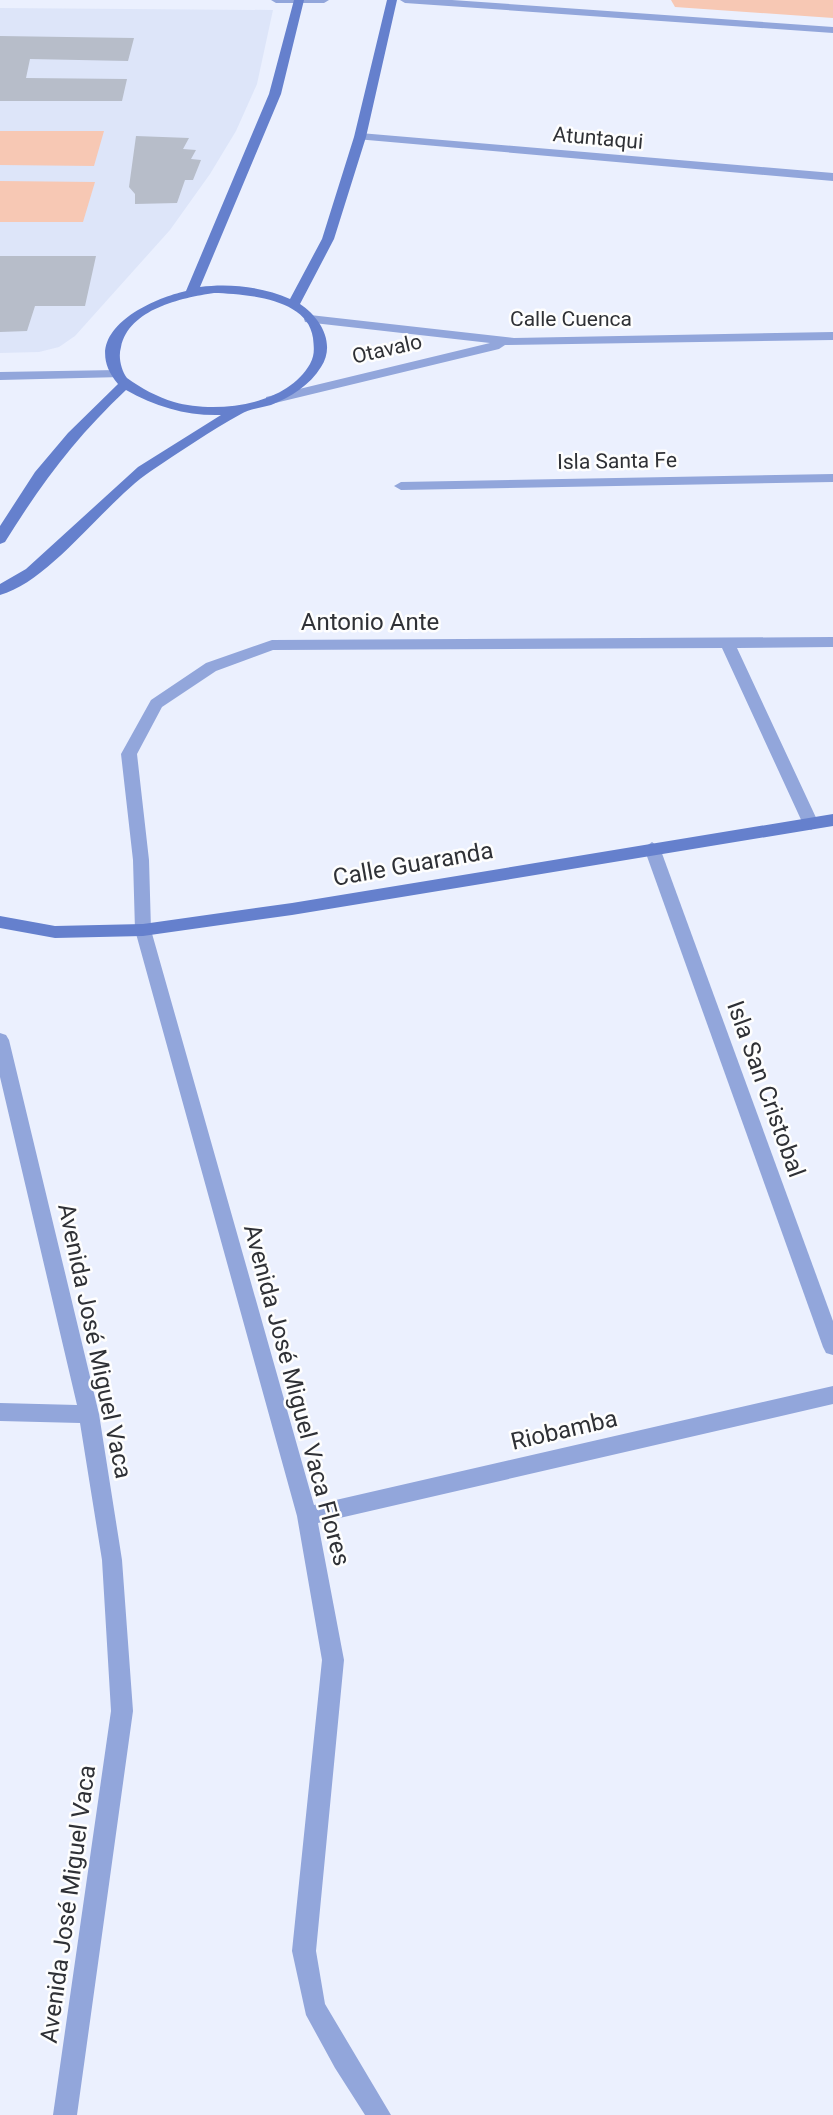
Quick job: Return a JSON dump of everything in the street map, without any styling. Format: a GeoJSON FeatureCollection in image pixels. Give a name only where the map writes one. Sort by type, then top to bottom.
{"type":"FeatureCollection","features":[{"type":"Feature","properties":{"kind":"street"},"geometry":{"type":"LineString","coordinates":[[276,0],[324,0]]}},
{"type":"Feature","properties":{"kind":"street"},"geometry":{"type":"LineString","coordinates":[[192,292],[275,94],[299,0]]}},
{"type":"Feature","properties":{"kind":"street"},"geometry":{"type":"LineString","coordinates":[[293,306],[328,239],[360,137],[392,0]]}},
{"type":"Feature","properties":{"kind":"street"},"geometry":{"type":"LineString","coordinates":[[405,0],[833,30]]}},
{"type":"Feature","properties":{"kind":"street","name":"Atuntaqui"},"geometry":{"type":"LineString","coordinates":[[360,137],[833,177]]}},
{"type":"Feature","properties":{"kind":"street"},"geometry":{"type":"LineString","coordinates":[[225,289],[257,292],[293,306],[310,319],[320,336],[321,354],[312,371],[296,387],[271,400],[239,409],[207,411],[176,408],[149,399],[122,379],[113,353],[117,337],[128,322],[166,298],[225,289]]}},
{"type":"Feature","properties":{"kind":"street","name":"Calle Cuenca"},"geometry":{"type":"LineString","coordinates":[[310,319],[513,342],[833,336]]}},
{"type":"Feature","properties":{"kind":"street","name":"Otavalo"},"geometry":{"type":"LineString","coordinates":[[271,400],[513,342]]}},
{"type":"Feature","properties":{"kind":"street"},"geometry":{"type":"LineString","coordinates":[[0,376],[122,379]]}},
{"type":"Feature","properties":{"kind":"street"},"geometry":{"type":"LineString","coordinates":[[0,539],[16,509],[82,423],[122,379]]}},
{"type":"Feature","properties":{"kind":"street"},"geometry":{"type":"LineString","coordinates":[[0,590],[31,572],[144,470],[239,409]]}},
{"type":"Feature","properties":{"kind":"street","name":"Isla Santa Fe"},"geometry":{"type":"LineString","coordinates":[[401,486],[833,478]]}},
{"type":"Feature","properties":{"kind":"street","name":"Antonio Ante"},"geometry":{"type":"LineString","coordinates":[[144,930],[141,860],[129,754],[156,704],[211,667],[272,645],[833,642]]}},
{"type":"Feature","properties":{"kind":"street"},"geometry":{"type":"LineString","coordinates":[[727,643],[811,824]]}},
{"type":"Feature","properties":{"kind":"street","name":"Calle Guaranda"},"geometry":{"type":"LineString","coordinates":[[0,922],[55,932],[144,930],[292,909],[833,820]]}},
{"type":"Feature","properties":{"kind":"street","name":"Isla San Cristobal"},"geometry":{"type":"LineString","coordinates":[[652,848],[833,1346]]}},
{"type":"Feature","properties":{"kind":"street","name":"Avenida José Miguel Vaca Flores"},"geometry":{"type":"LineString","coordinates":[[144,930],[307,1516],[333,1660],[304,1951],[314,2007],[343,2060],[379,2115]]}},
{"type":"Feature","properties":{"kind":"street","name":"Avenida José Miguel Vaca"},"geometry":{"type":"LineString","coordinates":[[0,1040],[89,1414],[111,1560],[122,1711],[65,2115]]}},
{"type":"Feature","properties":{"kind":"street","name":"Riobamba"},"geometry":{"type":"LineString","coordinates":[[307,1516],[833,1395]]}},
{"type":"Feature","properties":{"kind":"street"},"geometry":{"type":"LineString","coordinates":[[0,1412],[89,1414]]}},
{"type":"Feature","properties":{"kind":"shaded area"},"geometry":{"type":"Polygon","coordinates":[[[671,0],[833,0],[833,18],[675,7],[671,0]]]}},
{"type":"Feature","properties":{"kind":"shaded area"},"geometry":{"type":"Polygon","coordinates":[[[0,8],[273,10],[257,84],[236,131],[210,174],[170,230],[75,336],[59,347],[39,352],[0,353],[0,8]]]}},
{"type":"Feature","properties":{"kind":"shaded area"},"geometry":{"type":"Polygon","coordinates":[[[0,131],[104,131],[94,166],[0,165],[0,131]]]}},
{"type":"Feature","properties":{"kind":"shaded area"},"geometry":{"type":"Polygon","coordinates":[[[0,181],[95,182],[83,222],[0,222],[0,181]]]}},
{"type":"Feature","properties":{"kind":"building"},"geometry":{"type":"Polygon","coordinates":[[[0,36],[134,38],[128,61],[30,59],[26,78],[127,79],[122,101],[0,101],[0,36]]]}},
{"type":"Feature","properties":{"kind":"building"},"geometry":{"type":"Polygon","coordinates":[[[136,136],[189,138],[183,149],[196,150],[191,159],[201,160],[193,180],[185,180],[177,203],[135,204],[135,194],[129,187],[136,136]]]}},
{"type":"Feature","properties":{"kind":"building"},"geometry":{"type":"Polygon","coordinates":[[[0,256],[96,256],[85,306],[35,306],[27,331],[0,332],[0,256]]]}}]}
